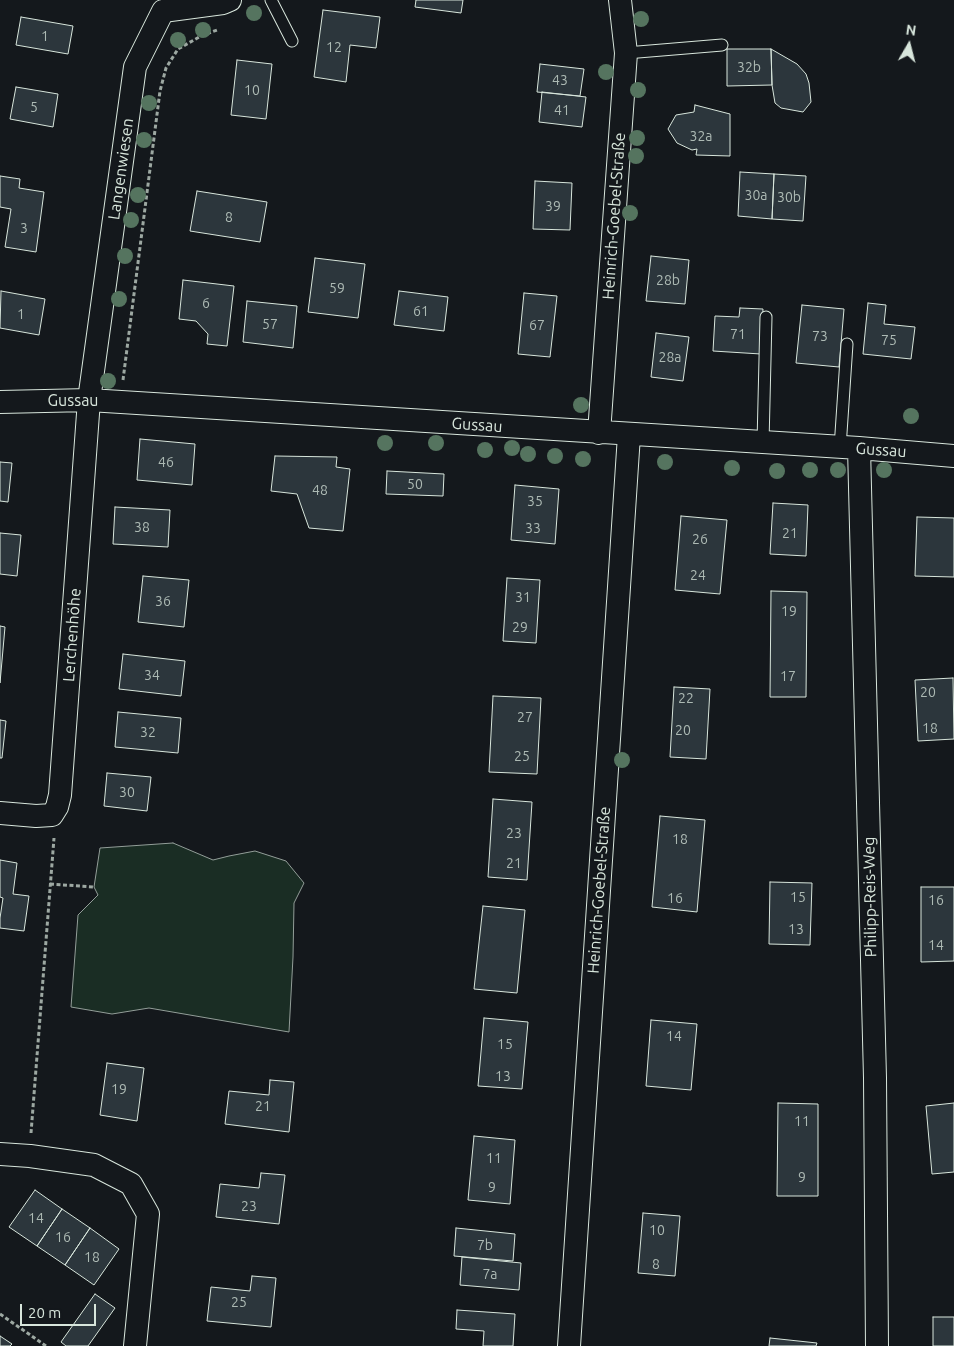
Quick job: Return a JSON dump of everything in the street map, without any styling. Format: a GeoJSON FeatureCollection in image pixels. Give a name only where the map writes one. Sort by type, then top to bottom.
{"type":"FeatureCollection","features":[{"type":"Feature","properties":{"kind":"street","name":"Langenwiesen"},"geometry":{"type":"LineString","coordinates":[[89,400],[135,68],[161,5],[223,3],[230,0]]}},
{"type":"Feature","properties":{"kind":"street","name":"Heinrich-Goebel-Straße"},"geometry":{"type":"LineString","coordinates":[[599,433],[626,53],[620,0]]}},
{"type":"Feature","properties":{"kind":"street","name":"Gussau"},"geometry":{"type":"LineString","coordinates":[[0,402],[89,400],[954,456]]}},
{"type":"Feature","properties":{"kind":"street","name":"Lerchenhöhe"},"geometry":{"type":"LineString","coordinates":[[52,815],[57,807],[60,795],[89,400]]}},
{"type":"Feature","properties":{"kind":"street","name":"Heinrich-Goebel-Straße"},"geometry":{"type":"LineString","coordinates":[[569,1346],[629,435]]}},
{"type":"Feature","properties":{"kind":"street","name":"Philipp-Reis-Weg"},"geometry":{"type":"LineString","coordinates":[[850,448],[875,1078],[877,1346]]}},
{"type":"Feature","properties":{"kind":"street"},"geometry":{"type":"LineString","coordinates":[[0,813],[36,816],[52,815]]}},
{"type":"Feature","properties":{"kind":"street"},"geometry":{"type":"LineString","coordinates":[[0,1154],[30,1156],[94,1165],[131,1184],[148,1214],[134,1346]]}},
{"type":"Feature","properties":{"kind":"lane"},"geometry":{"type":"LineString","coordinates":[[271,0],[292,41]]}},
{"type":"Feature","properties":{"kind":"lane"},"geometry":{"type":"LineString","coordinates":[[626,53],[722,45]]}},
{"type":"Feature","properties":{"kind":"lane"},"geometry":{"type":"LineString","coordinates":[[763,443],[766,317]]}},
{"type":"Feature","properties":{"kind":"lane"},"geometry":{"type":"LineString","coordinates":[[847,344],[850,448]]}},
{"type":"Feature","properties":{"kind":"path"},"geometry":{"type":"LineString","coordinates":[[120,402],[160,91],[166,68],[178,49],[201,36]]}},
{"type":"Feature","properties":{"kind":"path"},"geometry":{"type":"LineString","coordinates":[[30,1156],[55,835],[52,815]]}},
{"type":"Feature","properties":{"kind":"path"},"geometry":{"type":"LineString","coordinates":[[50,884],[94,887]]}},
{"type":"Feature","properties":{"kind":"path"},"geometry":{"type":"LineString","coordinates":[[0,1314],[46,1346]]}},
{"type":"Feature","properties":{"kind":"green space"},"geometry":{"type":"Polygon","coordinates":[[[173,843],[213,860],[255,851],[286,861],[304,883],[294,903],[289,1032],[149,1008],[112,1014],[71,1007],[78,915],[98,895],[94,887],[100,848],[173,843]]]}},
{"type":"Feature","properties":{"kind":"building"},"geometry":{"type":"Polygon","coordinates":[[[416,0],[463,0],[461,13],[415,7],[416,0]]]}},
{"type":"Feature","properties":{"kind":"building"},"geometry":{"type":"Polygon","coordinates":[[[323,10],[380,17],[376,48],[350,45],[346,82],[314,77],[323,10]]]}},
{"type":"Feature","properties":{"kind":"building"},"geometry":{"type":"Polygon","coordinates":[[[21,17],[73,26],[68,54],[16,45],[21,17]]]}},
{"type":"Feature","properties":{"kind":"building"},"geometry":{"type":"Polygon","coordinates":[[[727,49],[771,49],[772,85],[727,86],[727,49]]]}},
{"type":"Feature","properties":{"kind":"building"},"geometry":{"type":"Polygon","coordinates":[[[771,49],[797,64],[806,74],[811,102],[803,112],[781,108],[775,103],[772,85],[771,49]]]}},
{"type":"Feature","properties":{"kind":"building"},"geometry":{"type":"Polygon","coordinates":[[[237,60],[272,64],[266,119],[231,115],[237,60]]]}},
{"type":"Feature","properties":{"kind":"building"},"geometry":{"type":"Polygon","coordinates":[[[540,64],[584,69],[580,96],[537,92],[540,64]]]}},
{"type":"Feature","properties":{"kind":"building"},"geometry":{"type":"Polygon","coordinates":[[[16,87],[58,94],[53,127],[10,119],[16,87]]]}},
{"type":"Feature","properties":{"kind":"building"},"geometry":{"type":"Polygon","coordinates":[[[542,92],[586,97],[582,127],[539,122],[542,92]]]}},
{"type":"Feature","properties":{"kind":"building"},"geometry":{"type":"Polygon","coordinates":[[[695,105],[730,114],[730,156],[696,155],[697,149],[692,150],[677,143],[668,129],[676,115],[694,112],[695,105]]]}},
{"type":"Feature","properties":{"kind":"building"},"geometry":{"type":"Polygon","coordinates":[[[740,172],[774,174],[772,219],[738,216],[740,172]]]}},
{"type":"Feature","properties":{"kind":"building"},"geometry":{"type":"Polygon","coordinates":[[[774,174],[806,176],[803,221],[772,219],[774,174]]]}},
{"type":"Feature","properties":{"kind":"building"},"geometry":{"type":"Polygon","coordinates":[[[0,176],[20,179],[19,188],[44,192],[36,252],[5,247],[11,209],[0,207],[0,176]]]}},
{"type":"Feature","properties":{"kind":"building"},"geometry":{"type":"Polygon","coordinates":[[[535,181],[572,183],[570,230],[533,229],[535,181]]]}},
{"type":"Feature","properties":{"kind":"building"},"geometry":{"type":"Polygon","coordinates":[[[197,191],[267,202],[260,242],[190,231],[197,191]]]}},
{"type":"Feature","properties":{"kind":"building"},"geometry":{"type":"Polygon","coordinates":[[[651,256],[689,260],[685,304],[646,301],[651,256]]]}},
{"type":"Feature","properties":{"kind":"building"},"geometry":{"type":"Polygon","coordinates":[[[315,258],[365,264],[358,318],[308,312],[315,258]]]}},
{"type":"Feature","properties":{"kind":"building"},"geometry":{"type":"Polygon","coordinates":[[[183,280],[234,286],[227,346],[207,344],[208,334],[196,321],[179,319],[183,280]]]}},
{"type":"Feature","properties":{"kind":"building"},"geometry":{"type":"Polygon","coordinates":[[[1,291],[45,299],[39,335],[0,328],[1,291]]]}},
{"type":"Feature","properties":{"kind":"building"},"geometry":{"type":"Polygon","coordinates":[[[399,291],[448,297],[444,331],[394,325],[399,291]]]}},
{"type":"Feature","properties":{"kind":"building"},"geometry":{"type":"Polygon","coordinates":[[[524,293],[557,296],[550,357],[518,354],[524,293]]]}},
{"type":"Feature","properties":{"kind":"building"},"geometry":{"type":"Polygon","coordinates":[[[247,301],[297,306],[293,348],[243,342],[247,301]]]}},
{"type":"Feature","properties":{"kind":"building"},"geometry":{"type":"Polygon","coordinates":[[[868,303],[886,305],[884,324],[915,327],[911,359],[863,354],[868,303]]]}},
{"type":"Feature","properties":{"kind":"building"},"geometry":{"type":"Polygon","coordinates":[[[802,305],[844,309],[839,367],[796,363],[802,305]]]}},
{"type":"Feature","properties":{"kind":"building"},"geometry":{"type":"Polygon","coordinates":[[[740,308],[763,309],[761,354],[713,351],[715,316],[739,317],[740,308]]]}},
{"type":"Feature","properties":{"kind":"building"},"geometry":{"type":"Polygon","coordinates":[[[656,333],[689,337],[683,381],[651,377],[656,333]]]}},
{"type":"Feature","properties":{"kind":"building"},"geometry":{"type":"Polygon","coordinates":[[[140,439],[195,444],[192,485],[137,480],[140,439]]]}},
{"type":"Feature","properties":{"kind":"building"},"geometry":{"type":"Polygon","coordinates":[[[275,456],[337,457],[336,467],[350,469],[343,531],[309,528],[297,494],[271,491],[275,456]]]}},
{"type":"Feature","properties":{"kind":"building"},"geometry":{"type":"Polygon","coordinates":[[[0,462],[12,463],[8,502],[0,501],[0,462]]]}},
{"type":"Feature","properties":{"kind":"building"},"geometry":{"type":"Polygon","coordinates":[[[387,471],[444,474],[443,496],[386,494],[387,471]]]}},
{"type":"Feature","properties":{"kind":"building"},"geometry":{"type":"Polygon","coordinates":[[[515,485],[559,489],[555,544],[511,540],[515,485]]]}},
{"type":"Feature","properties":{"kind":"building"},"geometry":{"type":"Polygon","coordinates":[[[773,503],[808,505],[806,556],[770,554],[773,503]]]}},
{"type":"Feature","properties":{"kind":"building"},"geometry":{"type":"Polygon","coordinates":[[[115,507],[170,510],[168,547],[113,544],[115,507]]]}},
{"type":"Feature","properties":{"kind":"building"},"geometry":{"type":"Polygon","coordinates":[[[681,516],[727,520],[720,594],[675,590],[681,516]]]}},
{"type":"Feature","properties":{"kind":"building"},"geometry":{"type":"Polygon","coordinates":[[[917,517],[954,518],[954,577],[915,576],[917,517]]]}},
{"type":"Feature","properties":{"kind":"building"},"geometry":{"type":"Polygon","coordinates":[[[0,533],[21,535],[17,576],[0,574],[0,533]]]}},
{"type":"Feature","properties":{"kind":"building"},"geometry":{"type":"Polygon","coordinates":[[[143,576],[189,580],[184,627],[138,622],[143,576]]]}},
{"type":"Feature","properties":{"kind":"building"},"geometry":{"type":"Polygon","coordinates":[[[507,578],[540,580],[536,643],[503,641],[507,578]]]}},
{"type":"Feature","properties":{"kind":"building"},"geometry":{"type":"Polygon","coordinates":[[[771,591],[807,592],[806,697],[770,697],[771,591]]]}},
{"type":"Feature","properties":{"kind":"building"},"geometry":{"type":"Polygon","coordinates":[[[0,626],[5,627],[0,683],[0,626]]]}},
{"type":"Feature","properties":{"kind":"building"},"geometry":{"type":"Polygon","coordinates":[[[123,654],[185,661],[181,696],[119,689],[123,654]]]}},
{"type":"Feature","properties":{"kind":"building"},"geometry":{"type":"Polygon","coordinates":[[[953,678],[954,739],[918,741],[915,680],[953,678]]]}},
{"type":"Feature","properties":{"kind":"building"},"geometry":{"type":"Polygon","coordinates":[[[674,687],[710,689],[706,759],[670,757],[674,687]]]}},
{"type":"Feature","properties":{"kind":"building"},"geometry":{"type":"Polygon","coordinates":[[[493,696],[541,698],[537,774],[489,772],[493,696]]]}},
{"type":"Feature","properties":{"kind":"building"},"geometry":{"type":"Polygon","coordinates":[[[118,712],[181,718],[178,753],[115,747],[118,712]]]}},
{"type":"Feature","properties":{"kind":"building"},"geometry":{"type":"Polygon","coordinates":[[[0,720],[6,721],[2,758],[0,758],[0,720]]]}},
{"type":"Feature","properties":{"kind":"building"},"geometry":{"type":"Polygon","coordinates":[[[107,773],[151,777],[147,811],[104,806],[107,773]]]}},
{"type":"Feature","properties":{"kind":"building"},"geometry":{"type":"Polygon","coordinates":[[[493,799],[532,802],[527,880],[488,877],[493,799]]]}},
{"type":"Feature","properties":{"kind":"building"},"geometry":{"type":"Polygon","coordinates":[[[660,816],[705,820],[697,912],[652,907],[660,816]]]}},
{"type":"Feature","properties":{"kind":"building"},"geometry":{"type":"Polygon","coordinates":[[[0,860],[17,863],[13,894],[29,896],[24,931],[0,928],[3,898],[0,897],[0,860]]]}},
{"type":"Feature","properties":{"kind":"building"},"geometry":{"type":"Polygon","coordinates":[[[770,882],[812,883],[810,945],[769,944],[770,882]]]}},
{"type":"Feature","properties":{"kind":"building"},"geometry":{"type":"Polygon","coordinates":[[[921,887],[954,887],[954,961],[921,962],[921,887]]]}},
{"type":"Feature","properties":{"kind":"building"},"geometry":{"type":"Polygon","coordinates":[[[483,906],[525,910],[517,993],[474,989],[483,906]]]}},
{"type":"Feature","properties":{"kind":"building"},"geometry":{"type":"Polygon","coordinates":[[[484,1018],[528,1022],[522,1089],[478,1086],[484,1018]]]}},
{"type":"Feature","properties":{"kind":"building"},"geometry":{"type":"Polygon","coordinates":[[[651,1020],[697,1024],[691,1090],[646,1086],[651,1020]]]}},
{"type":"Feature","properties":{"kind":"building"},"geometry":{"type":"Polygon","coordinates":[[[107,1063],[144,1068],[137,1121],[100,1115],[107,1063]]]}},
{"type":"Feature","properties":{"kind":"building"},"geometry":{"type":"Polygon","coordinates":[[[270,1080],[294,1082],[289,1132],[225,1124],[229,1091],[269,1095],[270,1080]]]}},
{"type":"Feature","properties":{"kind":"building"},"geometry":{"type":"Polygon","coordinates":[[[778,1103],[818,1104],[818,1196],[777,1196],[778,1103]]]}},
{"type":"Feature","properties":{"kind":"building"},"geometry":{"type":"Polygon","coordinates":[[[954,1103],[954,1172],[932,1174],[926,1106],[954,1103]]]}},
{"type":"Feature","properties":{"kind":"building"},"geometry":{"type":"Polygon","coordinates":[[[474,1136],[515,1140],[510,1204],[468,1200],[474,1136]]]}},
{"type":"Feature","properties":{"kind":"building"},"geometry":{"type":"Polygon","coordinates":[[[261,1173],[285,1175],[279,1224],[216,1217],[220,1184],[259,1188],[261,1173]]]}},
{"type":"Feature","properties":{"kind":"building"},"geometry":{"type":"Polygon","coordinates":[[[35,1190],[62,1209],[37,1246],[9,1227],[35,1190]]]}},
{"type":"Feature","properties":{"kind":"building"},"geometry":{"type":"Polygon","coordinates":[[[62,1209],[90,1228],[65,1265],[37,1246],[62,1209]]]}},
{"type":"Feature","properties":{"kind":"building"},"geometry":{"type":"Polygon","coordinates":[[[643,1213],[680,1216],[675,1276],[638,1273],[643,1213]]]}},
{"type":"Feature","properties":{"kind":"building"},"geometry":{"type":"Polygon","coordinates":[[[90,1228],[119,1249],[94,1285],[65,1265],[90,1228]]]}},
{"type":"Feature","properties":{"kind":"building"},"geometry":{"type":"Polygon","coordinates":[[[456,1228],[515,1234],[513,1261],[454,1256],[456,1228]]]}},
{"type":"Feature","properties":{"kind":"building"},"geometry":{"type":"Polygon","coordinates":[[[462,1257],[521,1263],[519,1290],[460,1285],[462,1257]]]}},
{"type":"Feature","properties":{"kind":"building"},"geometry":{"type":"Polygon","coordinates":[[[252,1276],[276,1278],[271,1327],[207,1321],[211,1287],[250,1291],[252,1276]]]}},
{"type":"Feature","properties":{"kind":"building"},"geometry":{"type":"Polygon","coordinates":[[[95,1294],[115,1308],[88,1346],[66,1346],[61,1342],[95,1294]]]}},
{"type":"Feature","properties":{"kind":"building"},"geometry":{"type":"Polygon","coordinates":[[[457,1310],[515,1314],[513,1346],[483,1346],[484,1331],[456,1329],[457,1310]]]}},
{"type":"Feature","properties":{"kind":"building"},"geometry":{"type":"Polygon","coordinates":[[[933,1317],[954,1317],[954,1346],[933,1346],[933,1317]]]}},
{"type":"Feature","properties":{"kind":"building"},"geometry":{"type":"Polygon","coordinates":[[[0,1336],[12,1344],[10,1346],[0,1346],[0,1336]]]}},
{"type":"Feature","properties":{"kind":"building"},"geometry":{"type":"Polygon","coordinates":[[[770,1338],[817,1343],[816,1346],[769,1346],[770,1338]]]}}]}
